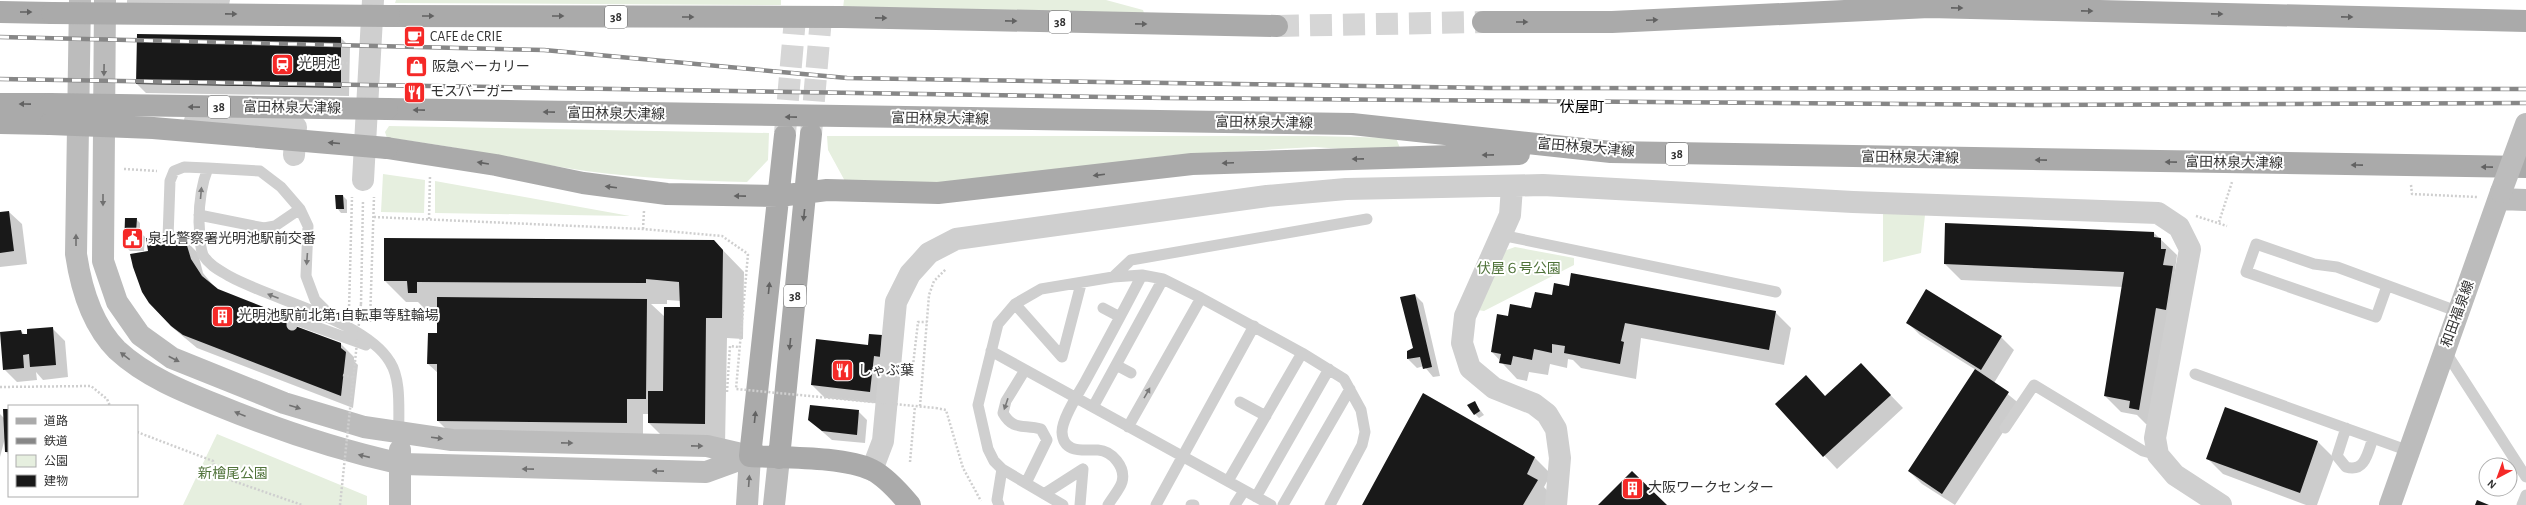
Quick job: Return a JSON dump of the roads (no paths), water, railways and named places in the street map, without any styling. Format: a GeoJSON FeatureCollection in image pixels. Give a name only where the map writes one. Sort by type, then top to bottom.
{"type":"FeatureCollection","features":[{"type":"Feature","properties":{"kind":"main road"},"geometry":{"type":"LineString","coordinates":[[1788,0],[1929,7],[2526,21]]}},
{"type":"Feature","properties":{"kind":"main road"},"geometry":{"type":"LineString","coordinates":[[1483,22],[1612,22],[1929,7]]}},
{"type":"Feature","properties":{"kind":"main road","name":"38"},"geometry":{"type":"LineString","coordinates":[[0,12],[389,16],[842,17],[1277,26]]}},
{"type":"Feature","properties":{"kind":"main road","name":"富田林泉大津線"},"geometry":{"type":"LineString","coordinates":[[0,104],[50,114],[387,109],[1352,124],[1611,152],[2526,167]]}},
{"type":"Feature","properties":{"kind":"main road"},"geometry":{"type":"LineString","coordinates":[[0,123],[50,114],[198,131],[387,148],[496,165],[584,183],[667,194],[779,196],[806,191],[938,194],[1192,164],[1611,152]]}},
{"type":"Feature","properties":{"kind":"main road","name":"38"},"geometry":{"type":"LineString","coordinates":[[779,458],[811,134]]}},
{"type":"Feature","properties":{"kind":"main road","name":"38"},"geometry":{"type":"LineString","coordinates":[[750,456],[785,135]]}},
{"type":"Feature","properties":{"kind":"main road"},"geometry":{"type":"LineString","coordinates":[[750,456],[846,463],[872,470],[896,490],[910,505]]}},
{"type":"Feature","properties":{"kind":"street"},"geometry":{"type":"LineString","coordinates":[[80,0],[76,254],[82,289],[101,327],[116,349],[144,371],[181,390],[273,428],[357,454],[402,464],[706,472],[750,456]]}},
{"type":"Feature","properties":{"kind":"street"},"geometry":{"type":"LineString","coordinates":[[105,0],[103,261],[117,302],[140,335],[172,358],[284,404],[364,427],[399,434],[452,440],[707,446],[750,456]]}},
{"type":"Feature","properties":{"kind":"street"},"geometry":{"type":"LineString","coordinates":[[128,1],[219,0]]}},
{"type":"Feature","properties":{"kind":"street"},"geometry":{"type":"LineString","coordinates":[[363,180],[373,0]]}},
{"type":"Feature","properties":{"kind":"street"},"geometry":{"type":"LineString","coordinates":[[120,117],[296,127],[294,155]]}},
{"type":"Feature","properties":{"kind":"street","name":"和田福泉線"},"geometry":{"type":"LineString","coordinates":[[2390,505],[2459,312],[2495,197],[2526,124]]}},
{"type":"Feature","properties":{"kind":"street"},"geometry":{"type":"LineString","coordinates":[[872,470],[883,441],[896,302],[910,274],[929,253],[956,239],[1267,196],[1346,189],[1512,187],[1543,185],[1853,202],[2158,213],[2179,227],[2190,249],[2155,438],[2158,455],[2175,474],[2221,505]]}},
{"type":"Feature","properties":{"kind":"street"},"geometry":{"type":"LineString","coordinates":[[1512,187],[1510,215],[1465,316],[1462,343],[1470,368],[1494,388],[1534,404],[1547,414],[1556,429],[1560,458],[1556,505]]}},
{"type":"Feature","properties":{"kind":"street"},"geometry":{"type":"LineString","coordinates":[[2495,197],[2526,200]]}},
{"type":"Feature","properties":{"kind":"street"},"geometry":{"type":"LineString","coordinates":[[399,434],[402,464],[400,505]]}},
{"type":"Feature","properties":{"kind":"street"},"geometry":{"type":"LineString","coordinates":[[747,505],[750,456]]}},
{"type":"Feature","properties":{"kind":"street"},"geometry":{"type":"LineString","coordinates":[[774,505],[779,458]]}},
{"type":"Feature","properties":{"kind":"lane"},"geometry":{"type":"LineString","coordinates":[[104,31],[128,1]]}},
{"type":"Feature","properties":{"kind":"lane"},"geometry":{"type":"LineString","coordinates":[[168,238],[170,181],[174,171],[184,167],[260,171],[281,187],[300,209],[308,226],[306,276],[315,300],[335,320]]}},
{"type":"Feature","properties":{"kind":"lane"},"geometry":{"type":"LineString","coordinates":[[208,168],[202,183],[199,215],[200,238],[203,254],[212,266],[248,287],[335,320],[380,349],[391,363],[396,380],[399,434]]}},
{"type":"Feature","properties":{"kind":"lane"},"geometry":{"type":"LineString","coordinates":[[199,215],[264,228],[275,226],[300,209]]}},
{"type":"Feature","properties":{"kind":"lane"},"geometry":{"type":"LineString","coordinates":[[1113,277],[1131,260],[1367,219]]}},
{"type":"Feature","properties":{"kind":"lane"},"geometry":{"type":"LineString","coordinates":[[1501,235],[1776,292]]}},
{"type":"Feature","properties":{"kind":"lane"},"geometry":{"type":"LineString","coordinates":[[2387,286],[2376,317],[2246,272],[2256,244],[2314,264],[2337,267],[2459,312]]}},
{"type":"Feature","properties":{"kind":"lane"},"geometry":{"type":"LineString","coordinates":[[1108,505],[1122,482],[1123,472],[1120,464],[1109,452],[1097,449],[1087,452],[1074,450],[1067,444],[1062,433],[1065,422],[1076,398],[1142,275]]}},
{"type":"Feature","properties":{"kind":"lane"},"geometry":{"type":"LineString","coordinates":[[1063,505],[1002,469],[994,461],[988,449],[978,404],[998,324],[1015,304],[1041,289],[1081,284],[1113,277],[1142,275],[1163,279],[1201,298],[1302,353],[1344,379],[1361,410],[1365,432],[1362,445],[1330,505]]}},
{"type":"Feature","properties":{"kind":"lane"},"geometry":{"type":"LineString","coordinates":[[1093,407],[1163,279]]}},
{"type":"Feature","properties":{"kind":"lane"},"geometry":{"type":"LineString","coordinates":[[1015,304],[1062,357],[1081,284]]}},
{"type":"Feature","properties":{"kind":"lane"},"geometry":{"type":"LineString","coordinates":[[1128,427],[1201,298]]}},
{"type":"Feature","properties":{"kind":"lane"},"geometry":{"type":"LineString","coordinates":[[1103,308],[1120,317]]}},
{"type":"Feature","properties":{"kind":"lane"},"geometry":{"type":"LineString","coordinates":[[292,324],[294,319],[341,335],[366,346],[391,363]]}},
{"type":"Feature","properties":{"kind":"lane"},"geometry":{"type":"LineString","coordinates":[[1156,505],[1254,326]]}},
{"type":"Feature","properties":{"kind":"lane"},"geometry":{"type":"LineString","coordinates":[[2445,351],[2526,478]]}},
{"type":"Feature","properties":{"kind":"lane"},"geometry":{"type":"LineString","coordinates":[[991,352],[1271,505]]}},
{"type":"Feature","properties":{"kind":"lane"},"geometry":{"type":"LineString","coordinates":[[1228,481],[1302,353]]}},
{"type":"Feature","properties":{"kind":"lane"},"geometry":{"type":"LineString","coordinates":[[1116,365],[1131,373]]}},
{"type":"Feature","properties":{"kind":"lane"},"geometry":{"type":"LineString","coordinates":[[1256,497],[1328,369]]}},
{"type":"Feature","properties":{"kind":"lane"},"geometry":{"type":"LineString","coordinates":[[1025,370],[1006,401],[1003,413],[1008,423],[1015,426],[1027,426],[1041,429],[1048,440],[1026,483]]}},
{"type":"Feature","properties":{"kind":"lane"},"geometry":{"type":"LineString","coordinates":[[2195,374],[2409,451]]}},
{"type":"Feature","properties":{"kind":"lane"},"geometry":{"type":"LineString","coordinates":[[2005,428],[2034,385],[2143,451],[2158,455]]}},
{"type":"Feature","properties":{"kind":"lane"},"geometry":{"type":"LineString","coordinates":[[1283,505],[1350,389]]}},
{"type":"Feature","properties":{"kind":"lane"},"geometry":{"type":"LineString","coordinates":[[1240,402],[1266,416]]}},
{"type":"Feature","properties":{"kind":"lane"},"geometry":{"type":"LineString","coordinates":[[2346,428],[2337,456],[2346,467],[2355,468],[2363,463],[2373,438]]}},
{"type":"Feature","properties":{"kind":"lane"},"geometry":{"type":"LineString","coordinates":[[999,505],[997,500],[1002,469]]}},
{"type":"Feature","properties":{"kind":"lane"},"geometry":{"type":"LineString","coordinates":[[1044,494],[1083,469],[1080,505]]}},
{"type":"Feature","properties":{"kind":"lane"},"geometry":{"type":"LineString","coordinates":[[1235,505],[1244,491]]}},
{"type":"Feature","properties":{"kind":"lane"},"geometry":{"type":"LineString","coordinates":[[2522,505],[2526,495]]}},
{"type":"Feature","properties":{"kind":"tunnel"},"geometry":{"type":"LineString","coordinates":[[811,134],[822,6]]}},
{"type":"Feature","properties":{"kind":"tunnel"},"geometry":{"type":"LineString","coordinates":[[785,133],[796,7]]}},
{"type":"Feature","properties":{"kind":"tunnel"},"geometry":{"type":"LineString","coordinates":[[1277,26],[1483,22]]}},
{"type":"Feature","properties":{"kind":"railway"},"geometry":{"type":"LineString","coordinates":[[0,37],[544,50],[847,78],[1489,88],[2526,89]]}},
{"type":"Feature","properties":{"kind":"railway"},"geometry":{"type":"LineString","coordinates":[[0,79],[1166,98],[2033,105],[2526,103]]}},
{"type":"Feature","properties":{"kind":"place","name":"CAFE de CRIE"},"geometry":{"type":"Point","coordinates":[414,37]}},
{"type":"Feature","properties":{"kind":"place","name":"光明池"},"geometry":{"type":"Point","coordinates":[283,64]}},
{"type":"Feature","properties":{"kind":"place","name":"阪急ベーカリー"},"geometry":{"type":"Point","coordinates":[416,67]}},
{"type":"Feature","properties":{"kind":"place","name":"モスバーガー"},"geometry":{"type":"Point","coordinates":[415,92]}},
{"type":"Feature","properties":{"kind":"place","name":"泉北警察署光明池駅前交番"},"geometry":{"type":"Point","coordinates":[133,239]}},
{"type":"Feature","properties":{"kind":"place","name":"光明池駅前北第1自転車等駐輪場"},"geometry":{"type":"Point","coordinates":[223,316]}},
{"type":"Feature","properties":{"kind":"place","name":"しゃぶ葉"},"geometry":{"type":"Point","coordinates":[842,371]}},
{"type":"Feature","properties":{"kind":"place","name":"大阪ワークセンター"},"geometry":{"type":"Point","coordinates":[1632,488]}},
{"type":"Feature","properties":{"kind":"district","name":"伏屋町"},"geometry":{"type":"Point","coordinates":[1582,107]}},
{"type":"Feature","properties":{"kind":"park label","name":"伏屋６号公園"},"geometry":{"type":"Point","coordinates":[1519,269]}},
{"type":"Feature","properties":{"kind":"park label","name":"新檜尾公園"},"geometry":{"type":"Point","coordinates":[233,474]}}]}
